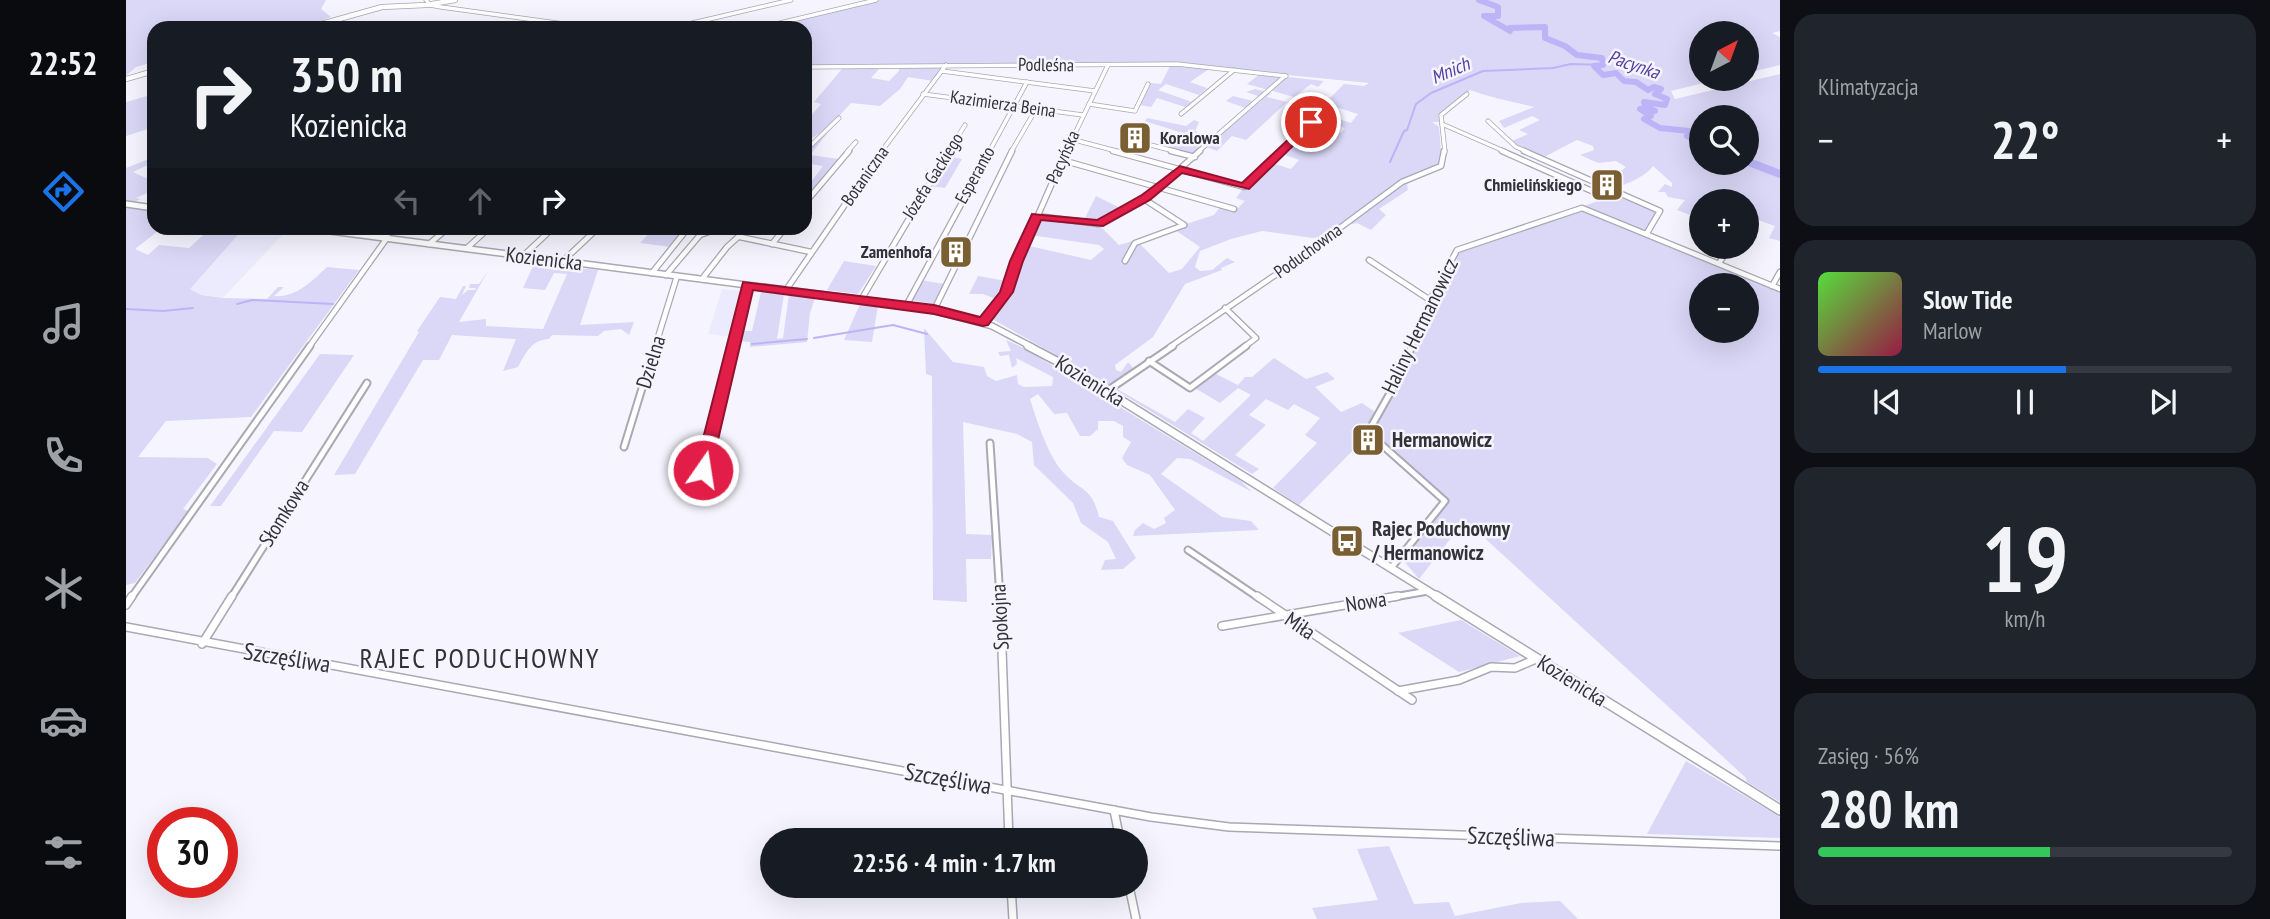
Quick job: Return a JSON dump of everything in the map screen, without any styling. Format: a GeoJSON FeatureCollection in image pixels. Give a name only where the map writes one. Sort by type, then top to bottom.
{"type":"FeatureCollection","features":[{"type":"Feature","properties":{"kind":"main road"},"geometry":{"type":"LineString","coordinates":[[332,21],[387,6],[430,5],[455,0]]}},
{"type":"Feature","properties":{"kind":"main road"},"geometry":{"type":"LineString","coordinates":[[126,79],[147,73]]}},
{"type":"Feature","properties":{"kind":"main road"},"geometry":{"type":"LineString","coordinates":[[126,204],[147,207]]}},
{"type":"Feature","properties":{"kind":"main road","name":"Kozienicka"},"geometry":{"type":"LineString","coordinates":[[362,235],[906,306],[983,322],[1029,344],[1107,391],[1778,808]]}},
{"type":"Feature","properties":{"kind":"street"},"geometry":{"type":"LineString","coordinates":[[425,0],[430,5],[534,21]]}},
{"type":"Feature","properties":{"kind":"street"},"geometry":{"type":"LineString","coordinates":[[701,21],[791,0]]}},
{"type":"Feature","properties":{"kind":"street"},"geometry":{"type":"LineString","coordinates":[[788,21],[876,0]]}},
{"type":"Feature","properties":{"kind":"street","name":"Podleśna"},"geometry":{"type":"LineString","coordinates":[[812,67],[1177,64],[1286,76],[1195,157]]}},
{"type":"Feature","properties":{"kind":"street","name":"Botaniczna"},"geometry":{"type":"LineString","coordinates":[[786,290],[946,65]]}},
{"type":"Feature","properties":{"kind":"street","name":"Pacyńska"},"geometry":{"type":"LineString","coordinates":[[983,322],[1006,292],[1016,261],[1108,65]]}},
{"type":"Feature","properties":{"kind":"street"},"geometry":{"type":"LineString","coordinates":[[1181,114],[1234,70]]}},
{"type":"Feature","properties":{"kind":"street"},"geometry":{"type":"LineString","coordinates":[[942,71],[1095,91]]}},
{"type":"Feature","properties":{"kind":"street","name":"Esperanto"},"geometry":{"type":"LineString","coordinates":[[906,306],[1027,82]]}},
{"type":"Feature","properties":{"kind":"street"},"geometry":{"type":"LineString","coordinates":[[1089,104],[1135,111],[1147,84]]}},
{"type":"Feature","properties":{"kind":"street","name":"Kazimierza Beina"},"geometry":{"type":"LineString","coordinates":[[923,94],[1083,115]]}},
{"type":"Feature","properties":{"kind":"street"},"geometry":{"type":"LineString","coordinates":[[1467,94],[1441,115],[1442,124],[1603,196]]}},
{"type":"Feature","properties":{"kind":"street"},"geometry":{"type":"LineString","coordinates":[[1072,139],[1244,187],[1328,105]]}},
{"type":"Feature","properties":{"kind":"street"},"geometry":{"type":"LineString","coordinates":[[934,310],[1019,137],[1036,109]]}},
{"type":"Feature","properties":{"kind":"street"},"geometry":{"type":"LineString","coordinates":[[812,143],[839,118]]}},
{"type":"Feature","properties":{"kind":"street"},"geometry":{"type":"LineString","coordinates":[[1488,121],[1516,147],[1660,211],[1647,233]]}},
{"type":"Feature","properties":{"kind":"street","name":"Poduchowna"},"geometry":{"type":"LineString","coordinates":[[1107,391],[1287,268],[1402,182],[1441,166],[1445,157],[1442,124]]}},
{"type":"Feature","properties":{"kind":"street","name":"Józefa Gackiego"},"geometry":{"type":"LineString","coordinates":[[861,300],[965,125]]}},
{"type":"Feature","properties":{"kind":"street"},"geometry":{"type":"LineString","coordinates":[[1130,139],[1195,157]]}},
{"type":"Feature","properties":{"kind":"street"},"geometry":{"type":"LineString","coordinates":[[812,195],[856,142]]}},
{"type":"Feature","properties":{"kind":"street"},"geometry":{"type":"LineString","coordinates":[[1037,216],[1099,224],[1144,198],[1195,157]]}},
{"type":"Feature","properties":{"kind":"street"},"geometry":{"type":"LineString","coordinates":[[1062,160],[1234,209]]}},
{"type":"Feature","properties":{"kind":"street"},"geometry":{"type":"LineString","coordinates":[[1125,261],[1135,243],[1184,225],[1144,198]]}},
{"type":"Feature","properties":{"kind":"street","name":"Haliny Hermanowicz"},"geometry":{"type":"LineString","coordinates":[[1391,568],[1445,501],[1374,437],[1371,427],[1398,379],[1430,300],[1457,250],[1576,209],[1593,211],[1780,289]]}},
{"type":"Feature","properties":{"kind":"street"},"geometry":{"type":"LineString","coordinates":[[126,605],[388,235]]}},
{"type":"Feature","properties":{"kind":"street"},"geometry":{"type":"LineString","coordinates":[[429,244],[440,235]]}},
{"type":"Feature","properties":{"kind":"street"},"geometry":{"type":"LineString","coordinates":[[467,248],[481,235]]}},
{"type":"Feature","properties":{"kind":"street"},"geometry":{"type":"LineString","coordinates":[[523,256],[546,235]]}},
{"type":"Feature","properties":{"kind":"street"},"geometry":{"type":"LineString","coordinates":[[564,261],[591,235]]}},
{"type":"Feature","properties":{"kind":"street"},"geometry":{"type":"LineString","coordinates":[[652,273],[682,235]]}},
{"type":"Feature","properties":{"kind":"street"},"geometry":{"type":"LineString","coordinates":[[666,275],[700,235]]}},
{"type":"Feature","properties":{"kind":"street"},"geometry":{"type":"LineString","coordinates":[[772,244],[779,235]]}},
{"type":"Feature","properties":{"kind":"street"},"geometry":{"type":"LineString","coordinates":[[702,279],[727,247],[740,237],[812,252]]}},
{"type":"Feature","properties":{"kind":"street"},"geometry":{"type":"LineString","coordinates":[[1719,263],[1722,259]]}},
{"type":"Feature","properties":{"kind":"street"},"geometry":{"type":"LineString","coordinates":[[1369,260],[1430,300]]}},
{"type":"Feature","properties":{"kind":"street"},"geometry":{"type":"LineString","coordinates":[[1772,286],[1780,272]]}},
{"type":"Feature","properties":{"kind":"street","name":"Dzielna"},"geometry":{"type":"LineString","coordinates":[[624,447],[677,276]]}},
{"type":"Feature","properties":{"kind":"street"},"geometry":{"type":"LineString","coordinates":[[703,470],[747,285]]}},
{"type":"Feature","properties":{"kind":"street"},"geometry":{"type":"LineString","coordinates":[[1149,361],[1191,388],[1256,338],[1225,309]]}},
{"type":"Feature","properties":{"kind":"street","name":"Słomkowa"},"geometry":{"type":"LineString","coordinates":[[202,644],[367,383]]}},
{"type":"Feature","properties":{"kind":"street","name":"Spokojna"},"geometry":{"type":"LineString","coordinates":[[990,443],[1008,790]]}},
{"type":"Feature","properties":{"kind":"street","name":"Miła"},"geometry":{"type":"LineString","coordinates":[[1188,550],[1412,700]]}},
{"type":"Feature","properties":{"kind":"street","name":"Nowa"},"geometry":{"type":"LineString","coordinates":[[1222,626],[1428,592]]}},
{"type":"Feature","properties":{"kind":"street","name":"Szczęśliwa"},"geometry":{"type":"LineString","coordinates":[[126,627],[202,644],[343,667],[406,681],[1114,810],[1229,827],[1780,846]]}},
{"type":"Feature","properties":{"kind":"street"},"geometry":{"type":"LineString","coordinates":[[1398,691],[1459,680],[1491,667],[1515,668],[1536,659]]}},
{"type":"Feature","properties":{"kind":"street"},"geometry":{"type":"LineString","coordinates":[[1008,790],[1009,828]]}},
{"type":"Feature","properties":{"kind":"street"},"geometry":{"type":"LineString","coordinates":[[1114,810],[1118,828]]}},
{"type":"Feature","properties":{"kind":"street"},"geometry":{"type":"LineString","coordinates":[[1012,898],[1013,919]]}},
{"type":"Feature","properties":{"kind":"street"},"geometry":{"type":"LineString","coordinates":[[1132,898],[1136,919]]}},
{"type":"Feature","properties":{"kind":"shaded area"},"geometry":{"type":"Polygon","coordinates":[[[126,0],[326,0],[321,9],[331,17],[320,21],[147,21],[147,64],[136,67],[126,76],[126,0]]]}},
{"type":"Feature","properties":{"kind":"shaded area"},"geometry":{"type":"Polygon","coordinates":[[[879,0],[1780,0],[1780,31],[1772,33],[1780,37],[1780,65],[1759,70],[1759,21],[1689,21],[1689,87],[1671,91],[1675,99],[1709,91],[1759,91],[1759,79],[1780,74],[1780,241],[1769,238],[1775,226],[1759,220],[1759,189],[1689,189],[1689,215],[1677,210],[1685,200],[1658,192],[1665,184],[1672,187],[1672,183],[1653,166],[1632,182],[1604,186],[1626,167],[1616,161],[1598,163],[1580,155],[1594,150],[1593,146],[1577,140],[1544,157],[1517,146],[1512,141],[1528,134],[1519,130],[1540,120],[1532,116],[1504,128],[1499,121],[1534,107],[1470,90],[1441,113],[1439,122],[1432,122],[1439,127],[1442,164],[1402,179],[1394,185],[1419,178],[1407,184],[1408,190],[1379,209],[1386,215],[1371,230],[1357,223],[1334,228],[1325,236],[1313,238],[1262,231],[1200,251],[1195,267],[1200,271],[1212,270],[1227,258],[1235,262],[1185,284],[1153,337],[1115,365],[1116,370],[1121,372],[1128,362],[1134,369],[1109,385],[994,320],[991,315],[1003,302],[983,294],[969,294],[978,276],[1012,282],[1025,245],[1091,260],[1104,249],[1099,245],[1030,235],[1037,218],[1099,225],[1119,245],[1136,240],[1124,256],[1125,262],[1138,242],[1169,273],[1182,269],[1200,247],[1175,230],[1214,215],[1221,206],[1236,210],[1245,201],[1236,198],[1254,174],[1260,176],[1272,163],[1291,169],[1299,160],[1282,154],[1291,150],[1288,147],[1311,124],[1341,133],[1345,128],[1317,120],[1323,114],[1351,123],[1358,114],[1329,105],[1330,98],[1344,84],[1364,86],[1369,83],[1176,64],[812,66],[812,21],[790,21],[879,0]]]}},
{"type":"Feature","properties":{"kind":"shaded area"},"geometry":{"type":"Polygon","coordinates":[[[1170,66],[1209,69],[1190,82],[1207,88],[1199,95],[1166,84],[1158,90],[1192,102],[1185,107],[1157,98],[1151,107],[1140,105],[1150,83],[1161,84],[1170,66]]]}},
{"type":"Feature","properties":{"kind":"shaded area"},"geometry":{"type":"Polygon","coordinates":[[[899,67],[944,67],[933,81],[908,77],[900,89],[880,106],[851,103],[831,125],[812,138],[812,115],[821,104],[814,102],[842,69],[880,68],[871,78],[889,81],[899,71],[899,67]]]}},
{"type":"Feature","properties":{"kind":"shaded area"},"geometry":{"type":"Polygon","coordinates":[[[1260,74],[1324,81],[1318,87],[1311,84],[1294,97],[1247,84],[1260,74]]]}},
{"type":"Feature","properties":{"kind":"shaded area"},"geometry":{"type":"Polygon","coordinates":[[[1255,89],[1271,93],[1267,97],[1287,102],[1246,140],[1232,136],[1217,151],[1204,146],[1193,155],[1166,148],[1182,133],[1145,121],[1147,118],[1186,126],[1194,120],[1199,122],[1195,131],[1215,140],[1248,109],[1226,101],[1233,96],[1253,101],[1258,96],[1246,92],[1255,89]]]}},
{"type":"Feature","properties":{"kind":"shaded area"},"geometry":{"type":"Polygon","coordinates":[[[147,96],[147,129],[126,136],[126,102],[147,96]]]}},
{"type":"Feature","properties":{"kind":"shaded area"},"geometry":{"type":"Polygon","coordinates":[[[833,126],[812,152],[812,146],[833,126]]]}},
{"type":"Feature","properties":{"kind":"shaded area"},"geometry":{"type":"Polygon","coordinates":[[[812,155],[839,159],[812,192],[812,181],[823,166],[812,164],[812,155]]]}},
{"type":"Feature","properties":{"kind":"shaded area"},"geometry":{"type":"Polygon","coordinates":[[[947,156],[962,159],[945,188],[929,186],[947,156]]]}},
{"type":"Feature","properties":{"kind":"shaded area"},"geometry":{"type":"Polygon","coordinates":[[[147,160],[147,165],[133,172],[147,178],[147,193],[136,198],[141,199],[134,202],[126,200],[126,168],[147,160]]]}},
{"type":"Feature","properties":{"kind":"shaded area"},"geometry":{"type":"Polygon","coordinates":[[[1096,196],[1122,209],[1101,222],[1084,220],[1096,196]]]}},
{"type":"Feature","properties":{"kind":"shaded area"},"geometry":{"type":"Polygon","coordinates":[[[1628,197],[1660,211],[1645,232],[1689,251],[1689,259],[1709,259],[1742,273],[1689,273],[1689,343],[1759,343],[1759,280],[1780,289],[1780,802],[1747,782],[1745,777],[1465,520],[1419,579],[1402,559],[1443,501],[1369,434],[1299,505],[1273,488],[1317,443],[1305,435],[1320,418],[1294,404],[1288,410],[1266,399],[1249,415],[1266,425],[1235,455],[1259,469],[1252,474],[1116,390],[1175,422],[1188,409],[1205,418],[1191,433],[1203,441],[1251,395],[1238,388],[1220,403],[1195,388],[1214,373],[1238,385],[1245,377],[1252,377],[1274,358],[1306,379],[1327,372],[1335,379],[1315,387],[1341,412],[1362,403],[1378,414],[1454,250],[1607,198],[1612,201],[1628,197]]]}},
{"type":"Feature","properties":{"kind":"shaded area"},"geometry":{"type":"Polygon","coordinates":[[[126,206],[147,209],[147,235],[153,235],[135,249],[148,255],[159,245],[189,248],[203,235],[238,235],[190,289],[201,295],[267,299],[278,287],[284,287],[274,296],[296,291],[327,267],[359,270],[251,417],[166,421],[138,457],[208,458],[217,464],[183,509],[188,511],[135,583],[126,585],[126,206]]]}},
{"type":"Feature","properties":{"kind":"shaded area"},"geometry":{"type":"Polygon","coordinates":[[[238,235],[282,235],[223,298],[185,292],[238,235]]]}},
{"type":"Feature","properties":{"kind":"shaded area"},"geometry":{"type":"Polygon","coordinates":[[[647,235],[681,235],[671,247],[640,243],[647,235]]]}},
{"type":"Feature","properties":{"kind":"shaded area"},"geometry":{"type":"Polygon","coordinates":[[[844,261],[876,266],[858,294],[827,290],[844,261]]]}},
{"type":"Feature","properties":{"kind":"shaded area"},"geometry":{"type":"Polygon","coordinates":[[[534,264],[598,270],[580,325],[634,322],[629,335],[621,329],[604,331],[598,336],[552,335],[549,339],[533,345],[518,367],[503,371],[516,339],[452,335],[439,360],[423,360],[355,474],[334,475],[419,332],[417,331],[440,297],[456,299],[463,286],[466,286],[462,295],[468,290],[475,290],[476,288],[469,288],[470,284],[479,284],[488,271],[459,322],[486,319],[486,326],[543,329],[567,274],[554,273],[545,290],[523,288],[534,264]]]}},
{"type":"Feature","properties":{"kind":"shaded area"},"geometry":{"type":"Polygon","coordinates":[[[921,280],[944,284],[934,304],[910,300],[921,280]]]}},
{"type":"Feature","properties":{"kind":"shaded area"},"geometry":{"type":"Polygon","coordinates":[[[722,289],[743,291],[733,337],[708,334],[722,289]]]}},
{"type":"Feature","properties":{"kind":"shaded area"},"geometry":{"type":"Polygon","coordinates":[[[761,292],[784,294],[777,339],[783,338],[789,294],[815,298],[810,313],[807,342],[750,347],[750,342],[738,341],[741,331],[752,331],[761,292]]]}},
{"type":"Feature","properties":{"kind":"shaded area"},"geometry":{"type":"Polygon","coordinates":[[[861,302],[878,305],[872,342],[844,340],[861,302]]]}},
{"type":"Feature","properties":{"kind":"shaded area"},"geometry":{"type":"Polygon","coordinates":[[[924,328],[953,362],[984,367],[987,376],[996,381],[1017,375],[1018,384],[1024,387],[1052,386],[1053,377],[1016,358],[1017,364],[1012,368],[1009,355],[1000,356],[998,352],[1011,351],[1006,340],[1020,346],[1241,481],[1252,492],[1190,459],[1177,458],[1161,474],[1222,517],[1251,521],[1259,530],[1133,536],[1143,523],[1154,529],[1166,523],[1164,518],[1175,510],[1150,475],[1127,465],[1122,458],[1131,442],[1123,437],[1123,426],[1114,421],[1098,421],[1098,429],[1090,436],[1080,436],[1067,413],[1054,414],[1038,394],[1030,399],[1043,436],[1057,464],[1068,478],[1089,494],[1099,517],[1113,521],[1136,558],[1123,569],[1101,570],[1105,560],[1116,559],[1108,542],[1081,523],[1073,503],[1034,465],[1032,442],[1017,434],[963,422],[966,534],[992,535],[991,559],[966,559],[967,602],[933,600],[932,376],[926,374],[924,328]]]}},
{"type":"Feature","properties":{"kind":"shaded area"},"geometry":{"type":"Polygon","coordinates":[[[320,354],[354,355],[302,432],[274,431],[221,506],[210,506],[320,354]]]}},
{"type":"Feature","properties":{"kind":"shaded area"},"geometry":{"type":"Polygon","coordinates":[[[1461,620],[1520,656],[1459,672],[1398,633],[1461,620]]]}},
{"type":"Feature","properties":{"kind":"shaded area"},"geometry":{"type":"Polygon","coordinates":[[[1686,761],[1780,817],[1780,838],[1647,834],[1686,761]]]}},
{"type":"Feature","properties":{"kind":"shaded area"},"geometry":{"type":"Polygon","coordinates":[[[1389,846],[1414,904],[1449,902],[1455,916],[1521,903],[1560,901],[1578,919],[1317,919],[1312,908],[1378,900],[1357,849],[1389,846]]]}},
{"type":"Feature","properties":{"kind":"waterway","name":"Pacynka"},"geometry":{"type":"LineString","coordinates":[[1479,0],[1498,7],[1498,16],[1484,16],[1510,31],[1510,28],[1545,27],[1545,38],[1565,46],[1577,55],[1602,58],[1603,65],[1594,66],[1603,75],[1616,73],[1624,81],[1636,82],[1648,90],[1654,87],[1661,89],[1655,94],[1667,99],[1665,105],[1644,102],[1645,106],[1655,111],[1640,109],[1651,116],[1644,119],[1660,128],[1689,131]]}},
{"type":"Feature","properties":{"kind":"waterway","name":"Mnich"},"geometry":{"type":"LineString","coordinates":[[1390,162],[1404,131],[1407,130],[1416,104],[1431,93],[1483,71],[1553,68],[1571,64],[1603,65]]}},
{"type":"Feature","properties":{"kind":"waterway","name":"Pacynka"},"geometry":{"type":"LineString","coordinates":[[1689,135],[1689,137]]}},
{"type":"Feature","properties":{"kind":"waterway","name":"Pacynka"},"geometry":{"type":"LineString","coordinates":[[1759,166],[1780,174]]}},
{"type":"Feature","properties":{"kind":"waterway"},"geometry":{"type":"LineString","coordinates":[[237,304],[252,300],[333,304]]}},
{"type":"Feature","properties":{"kind":"waterway"},"geometry":{"type":"LineString","coordinates":[[126,309],[163,311],[193,308]]}},
{"type":"Feature","properties":{"kind":"waterway"},"geometry":{"type":"LineString","coordinates":[[814,338],[893,325],[927,334]]}},
{"type":"Feature","properties":{"kind":"waterway"},"geometry":{"type":"LineString","coordinates":[[752,344],[807,339]]}},
{"type":"Feature","properties":{"kind":"place","name":"Koralowa"},"geometry":{"type":"Point","coordinates":[1135,138]}},
{"type":"Feature","properties":{"kind":"place","name":"Chmielińskiego"},"geometry":{"type":"Point","coordinates":[1607,185]}},
{"type":"Feature","properties":{"kind":"place","name":"Zamenhofa"},"geometry":{"type":"Point","coordinates":[956,252]}},
{"type":"Feature","properties":{"kind":"place","name":"Hermanowicz"},"geometry":{"type":"Point","coordinates":[1368,440]}},
{"type":"Feature","properties":{"kind":"place","name":"Rajec Poduchowny / Hermanowicz"},"geometry":{"type":"Point","coordinates":[1347,541]}},
{"type":"Feature","properties":{"kind":"district","name":"RAJEC PODUCHOWNY"},"geometry":{"type":"Point","coordinates":[480,658]}},
{"type":"Feature","properties":{"kind":"route"},"geometry":{"type":"LineString","coordinates":[[703,470],[747,285],[934,310],[983,322],[1006,292],[1016,261],[1037,216],[1099,224],[1146,197],[1180,169],[1244,187],[1311,122]]}}]}
